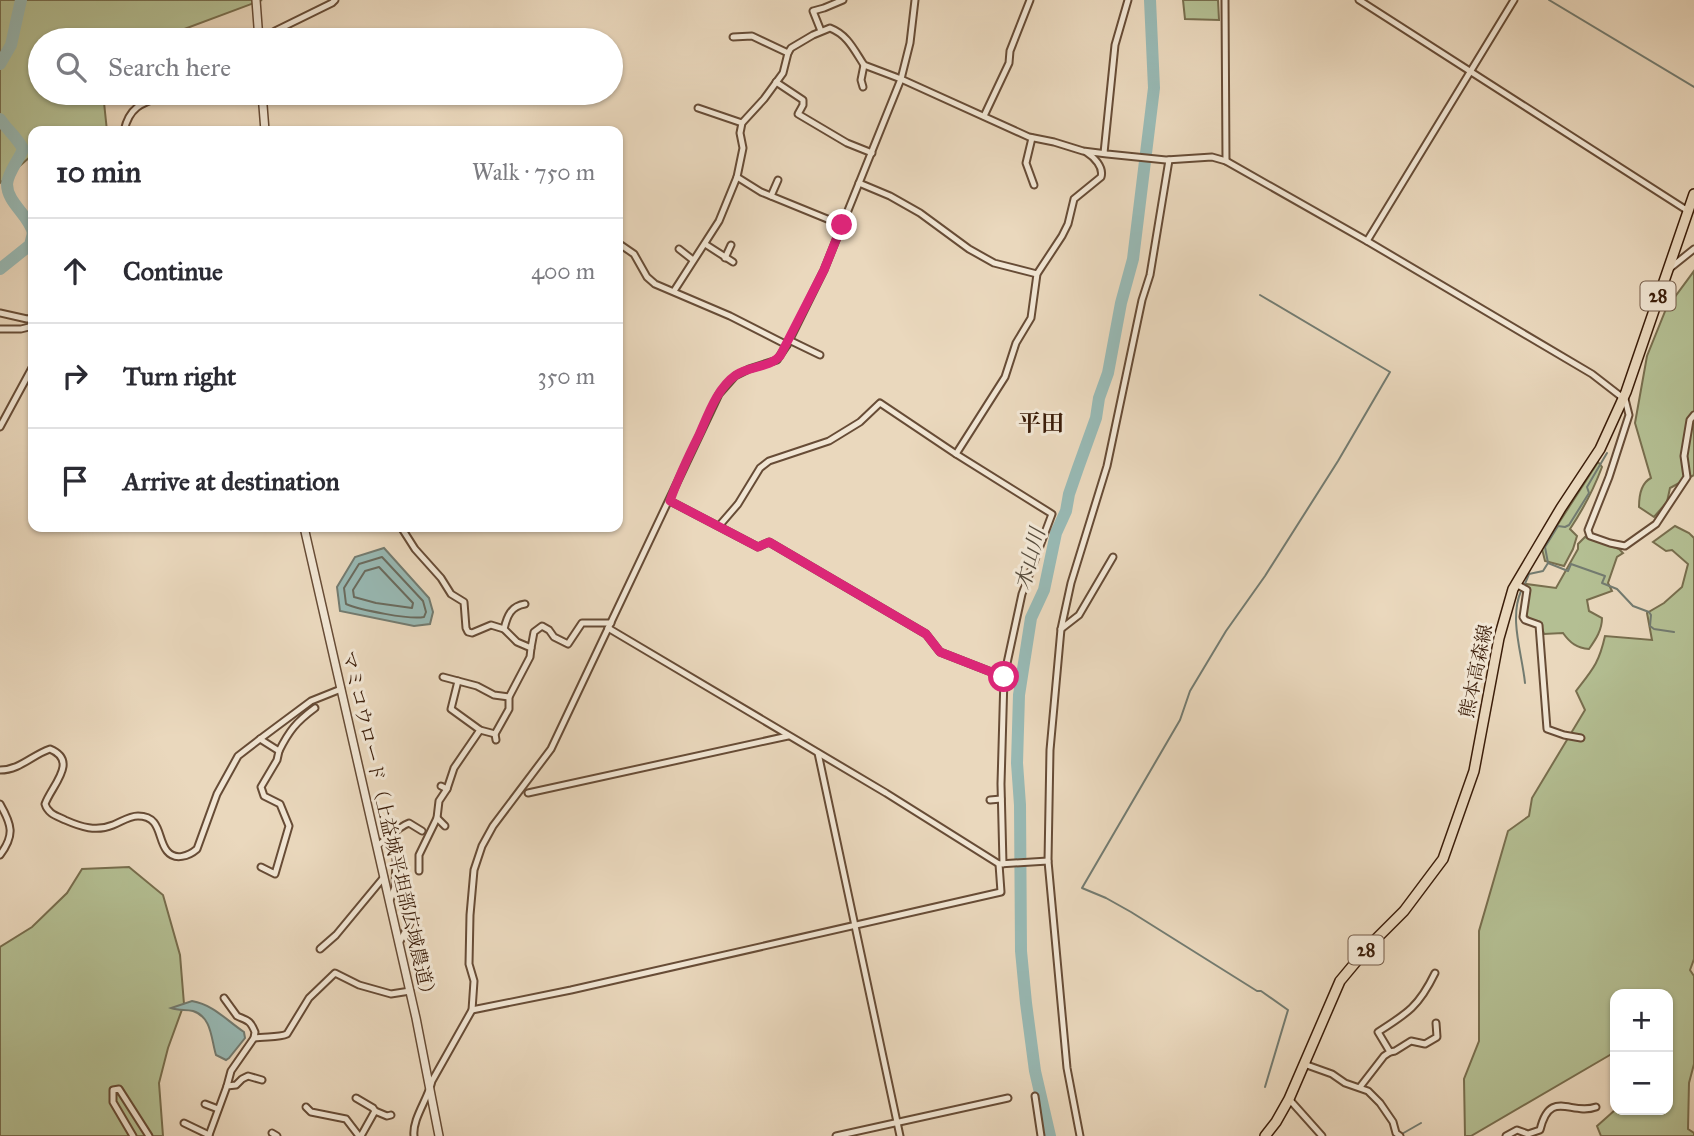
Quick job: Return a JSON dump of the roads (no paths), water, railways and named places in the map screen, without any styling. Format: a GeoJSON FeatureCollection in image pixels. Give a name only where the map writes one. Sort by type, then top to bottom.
{"type":"FeatureCollection","features":[{"type":"Feature","properties":{"kind":"main road","name":"熊本高森線"},"geometry":{"type":"LineString","coordinates":[[1268,1133],[1289,1099],[1340,982],[1370,945],[1404,911],[1443,859],[1474,771],[1499,638],[1516,584],[1600,449],[1624,395],[1694,194]]}},
{"type":"Feature","properties":{"kind":"street"},"geometry":{"type":"LineString","coordinates":[[256,0],[259,28]]}},
{"type":"Feature","properties":{"kind":"street"},"geometry":{"type":"LineString","coordinates":[[281,28],[335,0]]}},
{"type":"Feature","properties":{"kind":"street"},"geometry":{"type":"LineString","coordinates":[[821,32],[813,11],[843,0]]}},
{"type":"Feature","properties":{"kind":"street"},"geometry":{"type":"LineString","coordinates":[[984,116],[1009,62],[1010,51],[1030,0]]}},
{"type":"Feature","properties":{"kind":"street"},"geometry":{"type":"LineString","coordinates":[[1105,154],[1115,45],[1128,0]]}},
{"type":"Feature","properties":{"kind":"street"},"geometry":{"type":"LineString","coordinates":[[1224,0],[1226,161]]}},
{"type":"Feature","properties":{"kind":"street"},"geometry":{"type":"LineString","coordinates":[[1359,0],[1688,211]]}},
{"type":"Feature","properties":{"kind":"street"},"geometry":{"type":"LineString","coordinates":[[1367,241],[1514,0]]}},
{"type":"Feature","properties":{"kind":"street"},"geometry":{"type":"LineString","coordinates":[[414,1136],[414,1126],[432,1081],[472,1010],[474,981],[469,964],[470,915],[474,870],[482,846],[493,826],[551,749],[719,394],[735,376],[774,362],[788,343],[824,270],[901,79],[916,1]]}},
{"type":"Feature","properties":{"kind":"street"},"geometry":{"type":"LineString","coordinates":[[674,291],[719,221],[737,177],[743,148],[740,133],[742,123],[783,73],[788,53],[795,45],[830,28],[835,29],[854,47],[864,65],[1032,138],[1105,154],[1168,160],[1212,157],[1226,161],[1367,241],[1624,395],[1629,415],[1588,530],[1590,536],[1596,539],[1625,546],[1663,517],[1665,509],[1687,477],[1684,456],[1690,420],[1694,415]]}},
{"type":"Feature","properties":{"kind":"street"},"geometry":{"type":"LineString","coordinates":[[733,37],[752,36],[788,53]]}},
{"type":"Feature","properties":{"kind":"street"},"geometry":{"type":"LineString","coordinates":[[863,87],[861,80],[864,65]]}},
{"type":"Feature","properties":{"kind":"street"},"geometry":{"type":"LineString","coordinates":[[776,82],[803,100],[798,114],[847,143],[872,153]]}},
{"type":"Feature","properties":{"kind":"street"},"geometry":{"type":"LineString","coordinates":[[126,126],[131,110],[141,105]]}},
{"type":"Feature","properties":{"kind":"street"},"geometry":{"type":"LineString","coordinates":[[263,105],[265,126]]}},
{"type":"Feature","properties":{"kind":"street"},"geometry":{"type":"LineString","coordinates":[[698,108],[742,123]]}},
{"type":"Feature","properties":{"kind":"street"},"geometry":{"type":"LineString","coordinates":[[1032,138],[1026,163],[1034,185]]}},
{"type":"Feature","properties":{"kind":"street"},"geometry":{"type":"LineString","coordinates":[[956,454],[1005,377],[1016,343],[1031,318],[1037,274],[1069,224],[1074,200],[1101,177],[1102,170],[1096,160],[1083,150]]}},
{"type":"Feature","properties":{"kind":"street"},"geometry":{"type":"LineString","coordinates":[[1080,1136],[1067,1068],[1048,861],[1051,750],[1061,629],[1071,583],[1107,466],[1142,300],[1150,275],[1168,160]]}},
{"type":"Feature","properties":{"kind":"street"},"geometry":{"type":"LineString","coordinates":[[737,177],[761,192],[842,225]]}},
{"type":"Feature","properties":{"kind":"street"},"geometry":{"type":"LineString","coordinates":[[771,196],[778,180]]}},
{"type":"Feature","properties":{"kind":"street"},"geometry":{"type":"LineString","coordinates":[[859,183],[920,213],[993,263],[1037,274]]}},
{"type":"Feature","properties":{"kind":"street"},"geometry":{"type":"LineString","coordinates":[[705,244],[733,262]]}},
{"type":"Feature","properties":{"kind":"street"},"geometry":{"type":"LineString","coordinates":[[725,257],[731,245]]}},
{"type":"Feature","properties":{"kind":"street"},"geometry":{"type":"LineString","coordinates":[[623,246],[634,254],[655,284],[820,355]]}},
{"type":"Feature","properties":{"kind":"street"},"geometry":{"type":"LineString","coordinates":[[679,249],[693,260]]}},
{"type":"Feature","properties":{"kind":"street"},"geometry":{"type":"LineString","coordinates":[[1667,271],[1694,249]]}},
{"type":"Feature","properties":{"kind":"street"},"geometry":{"type":"LineString","coordinates":[[0,313],[28,319]]}},
{"type":"Feature","properties":{"kind":"street"},"geometry":{"type":"LineString","coordinates":[[0,329],[28,327]]}},
{"type":"Feature","properties":{"kind":"street"},"geometry":{"type":"LineString","coordinates":[[0,427],[28,375]]}},
{"type":"Feature","properties":{"kind":"street"},"geometry":{"type":"LineString","coordinates":[[472,1010],[1001,891],[1004,677],[1022,594],[1052,514],[880,403],[860,422],[829,441],[769,461],[760,468],[738,504],[719,526]]}},
{"type":"Feature","properties":{"kind":"street"},"geometry":{"type":"LineString","coordinates":[[670,501],[758,547],[769,542],[926,634],[940,652],[1004,677]]}},
{"type":"Feature","properties":{"kind":"street","name":"マミコウロード（上益城平坦部広域農道）"},"geometry":{"type":"LineString","coordinates":[[305,532],[410,991],[439,1136]]}},
{"type":"Feature","properties":{"kind":"street"},"geometry":{"type":"LineString","coordinates":[[404,532],[451,594],[464,602],[468,632],[472,633],[491,625],[504,629],[517,642],[531,648]]}},
{"type":"Feature","properties":{"kind":"street"},"geometry":{"type":"LineString","coordinates":[[1061,629],[1079,615],[1113,557]]}},
{"type":"Feature","properties":{"kind":"street"},"geometry":{"type":"LineString","coordinates":[[1516,584],[1527,590],[1523,617],[1539,625],[1547,729],[1581,738]]}},
{"type":"Feature","properties":{"kind":"street"},"geometry":{"type":"LineString","coordinates":[[504,629],[512,609],[525,604]]}},
{"type":"Feature","properties":{"kind":"street"},"geometry":{"type":"LineString","coordinates":[[458,681],[451,709],[480,730],[496,737],[509,709],[509,698],[530,657],[534,632],[542,626],[569,646],[582,623],[610,625],[1001,864],[1048,861]]}},
{"type":"Feature","properties":{"kind":"street"},"geometry":{"type":"LineString","coordinates":[[443,677],[509,698]]}},
{"type":"Feature","properties":{"kind":"street"},"geometry":{"type":"LineString","coordinates":[[0,770],[16,768],[43,751],[50,749],[58,752],[64,767],[45,804],[51,813],[81,827],[92,829],[110,827],[140,816],[150,819],[156,825],[167,851],[180,857],[192,854],[197,849],[217,794],[239,756],[311,701],[341,689]]}},
{"type":"Feature","properties":{"kind":"street"},"geometry":{"type":"LineString","coordinates":[[261,867],[275,874],[289,826],[280,804],[264,796],[261,787],[277,760],[288,732],[315,708]]}},
{"type":"Feature","properties":{"kind":"street"},"geometry":{"type":"LineString","coordinates":[[419,871],[419,855],[438,818],[439,801],[444,787],[480,730]]}},
{"type":"Feature","properties":{"kind":"street"},"geometry":{"type":"LineString","coordinates":[[528,793],[788,736]]}},
{"type":"Feature","properties":{"kind":"street"},"geometry":{"type":"LineString","coordinates":[[260,738],[279,751]]}},
{"type":"Feature","properties":{"kind":"street"},"geometry":{"type":"LineString","coordinates":[[818,753],[900,1136]]}},
{"type":"Feature","properties":{"kind":"street"},"geometry":{"type":"LineString","coordinates":[[990,800],[1001,799]]}},
{"type":"Feature","properties":{"kind":"street"},"geometry":{"type":"LineString","coordinates":[[0,804],[11,830],[10,839],[0,855]]}},
{"type":"Feature","properties":{"kind":"street"},"geometry":{"type":"LineString","coordinates":[[438,818],[446,826]]}},
{"type":"Feature","properties":{"kind":"street"},"geometry":{"type":"LineString","coordinates":[[377,846],[404,824],[409,823],[422,831]]}},
{"type":"Feature","properties":{"kind":"street"},"geometry":{"type":"LineString","coordinates":[[389,901],[396,887],[396,859]]}},
{"type":"Feature","properties":{"kind":"street"},"geometry":{"type":"LineString","coordinates":[[320,949],[336,935],[384,877]]}},
{"type":"Feature","properties":{"kind":"street"},"geometry":{"type":"LineString","coordinates":[[399,943],[411,921]]}},
{"type":"Feature","properties":{"kind":"street"},"geometry":{"type":"LineString","coordinates":[[254,1038],[287,1034],[309,998],[335,973],[359,985],[391,994],[410,991]]}},
{"type":"Feature","properties":{"kind":"street"},"geometry":{"type":"LineString","coordinates":[[1390,1052],[1378,1031],[1415,1006],[1435,973]]}},
{"type":"Feature","properties":{"kind":"street"},"geometry":{"type":"LineString","coordinates":[[184,1123],[209,1135],[231,1071],[254,1038],[255,1032],[249,1021],[237,1016],[224,998]]}},
{"type":"Feature","properties":{"kind":"street"},"geometry":{"type":"LineString","coordinates":[[1360,1087],[1390,1052],[1411,1041],[1425,1044],[1440,1036],[1436,1023]]}},
{"type":"Feature","properties":{"kind":"street"},"geometry":{"type":"LineString","coordinates":[[1304,1064],[1368,1091],[1393,1122],[1396,1135]]}},
{"type":"Feature","properties":{"kind":"street"},"geometry":{"type":"LineString","coordinates":[[227,1087],[236,1085],[248,1076],[262,1080]]}},
{"type":"Feature","properties":{"kind":"street"},"geometry":{"type":"LineString","coordinates":[[133,1136],[113,1101],[113,1090],[119,1089],[149,1136]]}},
{"type":"Feature","properties":{"kind":"street"},"geometry":{"type":"LineString","coordinates":[[1035,1096],[1041,1136]]}},
{"type":"Feature","properties":{"kind":"street"},"geometry":{"type":"LineString","coordinates":[[356,1098],[375,1111],[391,1115]]}},
{"type":"Feature","properties":{"kind":"street"},"geometry":{"type":"LineString","coordinates":[[836,1136],[1008,1098]]}},
{"type":"Feature","properties":{"kind":"street"},"geometry":{"type":"LineString","coordinates":[[1289,1099],[1322,1136]]}},
{"type":"Feature","properties":{"kind":"street"},"geometry":{"type":"LineString","coordinates":[[205,1104],[218,1109]]}},
{"type":"Feature","properties":{"kind":"street"},"geometry":{"type":"LineString","coordinates":[[1506,1136],[1517,1130],[1528,1134],[1540,1130],[1545,1115],[1558,1106],[1586,1110],[1597,1107]]}},
{"type":"Feature","properties":{"kind":"street"},"geometry":{"type":"LineString","coordinates":[[306,1107],[311,1112],[346,1119],[360,1136],[375,1111]]}},
{"type":"Feature","properties":{"kind":"water"},"geometry":{"type":"Polygon","coordinates":[[[384,548],[429,598],[433,612],[430,624],[414,626],[340,611],[337,587],[355,557],[384,548]]]}},
{"type":"Feature","properties":{"kind":"water"},"geometry":{"type":"Polygon","coordinates":[[[192,1001],[213,1009],[244,1032],[245,1038],[226,1060],[216,1055],[210,1029],[204,1018],[193,1011],[171,1008],[192,1001]]]}},
{"type":"Feature","properties":{"kind":"waterway"},"geometry":{"type":"LineString","coordinates":[[0,64],[11,45],[21,0]]}},
{"type":"Feature","properties":{"kind":"waterway","name":"木山川"},"geometry":{"type":"LineString","coordinates":[[1050,1136],[1035,1071],[1021,951],[1020,805],[1017,763],[1019,695],[1031,618],[1044,590],[1056,533],[1066,511],[1069,494],[1096,418],[1133,259],[1154,88],[1150,0]]}},
{"type":"Feature","properties":{"kind":"waterway"},"geometry":{"type":"LineString","coordinates":[[1549,0],[1694,87]]}},
{"type":"Feature","properties":{"kind":"waterway"},"geometry":{"type":"LineString","coordinates":[[0,119],[23,149],[7,184],[10,197],[28,222]]}},
{"type":"Feature","properties":{"kind":"waterway"},"geometry":{"type":"LineString","coordinates":[[0,269],[28,247]]}},
{"type":"Feature","properties":{"kind":"waterway"},"geometry":{"type":"LineString","coordinates":[[1260,295],[1390,372],[1338,461],[1265,576],[1226,631],[1190,691],[1180,720],[1082,888],[1131,912],[1288,1010],[1265,1087]]}},
{"type":"Feature","properties":{"kind":"waterway"},"geometry":{"type":"LineString","coordinates":[[1524,586],[1529,574],[1543,571],[1548,563],[1545,547],[1558,526],[1569,525],[1589,493],[1587,487],[1607,453]]}},
{"type":"Feature","properties":{"kind":"waterway"},"geometry":{"type":"LineString","coordinates":[[1548,563],[1568,571],[1571,564],[1605,576],[1602,583],[1617,589],[1633,606],[1649,612],[1650,626],[1674,632]]}},
{"type":"Feature","properties":{"kind":"waterway"},"geometry":{"type":"LineString","coordinates":[[1521,591],[1516,625],[1525,683]]}},
{"type":"Feature","properties":{"kind":"waterway"},"geometry":{"type":"LineString","coordinates":[[1400,1135],[1421,1123]]}},
{"type":"Feature","properties":{"kind":"district","name":"平田"},"geometry":{"type":"Point","coordinates":[1041,423]}}]}
